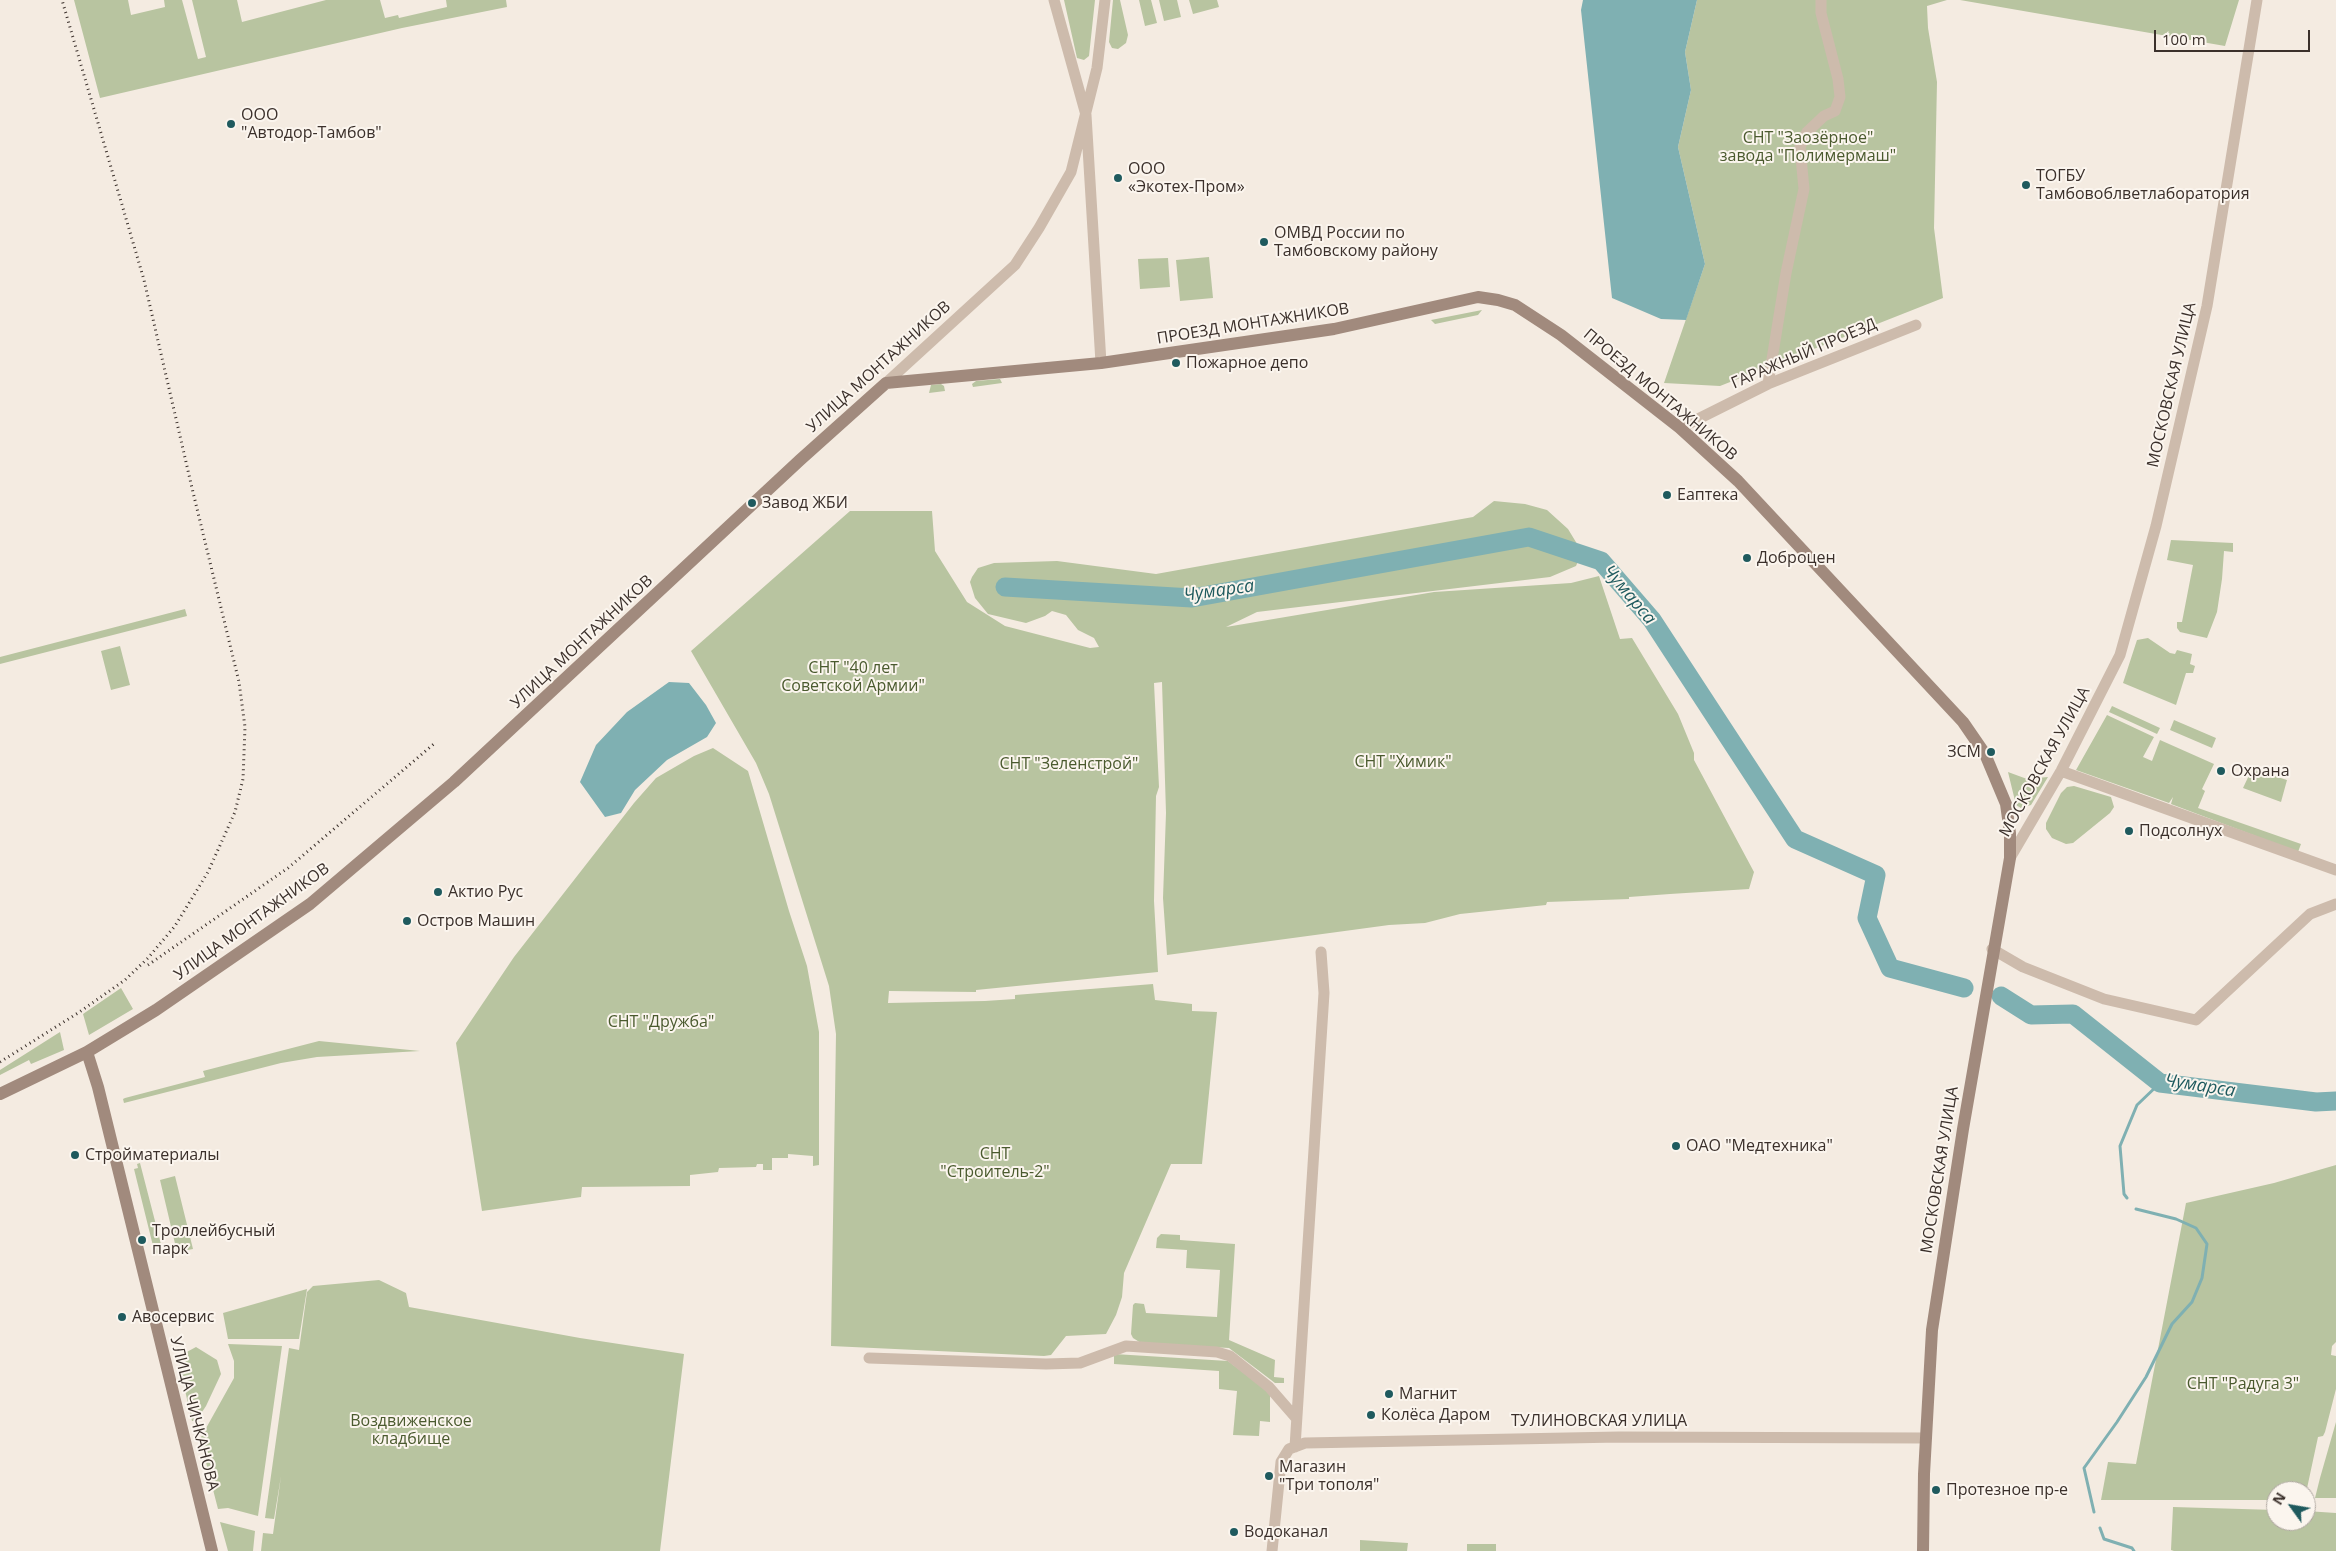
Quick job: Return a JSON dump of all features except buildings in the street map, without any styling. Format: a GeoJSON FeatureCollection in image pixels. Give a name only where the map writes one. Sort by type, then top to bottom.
{"type":"FeatureCollection","features":[{"type":"Feature","properties":{"kind":"main road","name":"ПРОЕЗД МОНТАЖНИКОВ"},"geometry":{"type":"LineString","coordinates":[[886,383],[1101,362],[1334,329],[1478,297],[1516,304],[1561,335],[1680,428],[1738,481],[1963,722],[1985,754],[2006,804],[2010,832],[2010,858]]}},
{"type":"Feature","properties":{"kind":"main road","name":"УЛИЦА МОНТАЖНИКОВ"},"geometry":{"type":"LineString","coordinates":[[0,1094],[87,1052],[156,1010],[310,904],[454,782],[800,460],[886,383]]}},
{"type":"Feature","properties":{"kind":"main road","name":"МОСКОВСКАЯ УЛИЦА"},"geometry":{"type":"LineString","coordinates":[[1922,1551],[1925,1438],[1932,1330],[1992,949],[2010,858]]}},
{"type":"Feature","properties":{"kind":"main road","name":"УЛИЦА ЧИЧКАНОВА"},"geometry":{"type":"LineString","coordinates":[[87,1052],[98,1087],[212,1551]]}},
{"type":"Feature","properties":{"kind":"street"},"geometry":{"type":"LineString","coordinates":[[1054,0],[1086,115],[1101,362]]}},
{"type":"Feature","properties":{"kind":"street","name":"УЛИЦА МОНТАЖНИКОВ"},"geometry":{"type":"LineString","coordinates":[[886,383],[1023,256],[1071,172],[1097,68],[1105,0]]}},
{"type":"Feature","properties":{"kind":"street"},"geometry":{"type":"LineString","coordinates":[[1768,384],[1786,272],[1804,189],[1800,147],[1807,132],[1824,116],[1835,111],[1840,97],[1838,79],[1821,14],[1821,0]]}},
{"type":"Feature","properties":{"kind":"street","name":"МОСКОВСКАЯ УЛИЦА"},"geometry":{"type":"LineString","coordinates":[[2010,858],[2061,771],[2120,655],[2156,526],[2207,306],[2257,0]]}},
{"type":"Feature","properties":{"kind":"street","name":"ГАРАЖНЫЙ ПРОЕЗД"},"geometry":{"type":"LineString","coordinates":[[1680,428],[1768,384],[1916,325]]}},
{"type":"Feature","properties":{"kind":"street"},"geometry":{"type":"LineString","coordinates":[[2061,771],[2336,870]]}},
{"type":"Feature","properties":{"kind":"street"},"geometry":{"type":"LineString","coordinates":[[1992,949],[2023,967],[2104,999],[2196,1020],[2310,914],[2336,904]]}},
{"type":"Feature","properties":{"kind":"street"},"geometry":{"type":"LineString","coordinates":[[1272,1551],[1281,1462],[1288,1450],[1295,1447],[1324,993],[1321,952]]}},
{"type":"Feature","properties":{"kind":"street"},"geometry":{"type":"LineString","coordinates":[[869,1358],[1046,1364],[1080,1363],[1126,1346],[1217,1352],[1230,1356],[1269,1386],[1296,1418]]}},
{"type":"Feature","properties":{"kind":"street","name":"ТУЛИНОВСКАЯ УЛИЦА"},"geometry":{"type":"LineString","coordinates":[[1295,1447],[1313,1442],[1459,1438],[1925,1438]]}},
{"type":"Feature","properties":{"kind":"green space"},"geometry":{"type":"Polygon","coordinates":[[[74,0],[128,0],[131,15],[165,7],[164,0],[182,0],[198,59],[206,57],[192,0],[237,0],[242,22],[326,0],[380,0],[385,18],[398,15],[399,18],[447,7],[446,0],[506,0],[507,7],[402,28],[100,98],[74,0]]]}},
{"type":"Feature","properties":{"kind":"green space"},"geometry":{"type":"Polygon","coordinates":[[[1064,0],[1095,0],[1089,56],[1084,60],[1077,58],[1064,0]]]}},
{"type":"Feature","properties":{"kind":"green space"},"geometry":{"type":"Polygon","coordinates":[[[1113,0],[1120,0],[1128,35],[1126,43],[1118,49],[1112,48],[1109,42],[1113,0]]]}},
{"type":"Feature","properties":{"kind":"green space"},"geometry":{"type":"Polygon","coordinates":[[[1139,0],[1151,0],[1157,23],[1145,26],[1139,0]]]}},
{"type":"Feature","properties":{"kind":"green space"},"geometry":{"type":"Polygon","coordinates":[[[1159,0],[1177,0],[1181,17],[1164,21],[1159,0]]]}},
{"type":"Feature","properties":{"kind":"green space"},"geometry":{"type":"Polygon","coordinates":[[[1189,0],[1217,0],[1219,7],[1193,14],[1189,0]]]}},
{"type":"Feature","properties":{"kind":"green space","name":"СНТ \"Заозёрное\" завода \"Полимермаш\""},"geometry":{"type":"Polygon","coordinates":[[[1697,0],[1947,0],[1927,6],[1928,28],[1937,82],[1934,228],[1943,298],[1720,386],[1664,383],[1705,264],[1678,147],[1691,90],[1685,52],[1697,0]]]}},
{"type":"Feature","properties":{"kind":"green space"},"geometry":{"type":"Polygon","coordinates":[[[1960,0],[2239,0],[2225,46],[1960,0]]]}},
{"type":"Feature","properties":{"kind":"green space"},"geometry":{"type":"Polygon","coordinates":[[[1209,257],[1213,298],[1180,301],[1176,260],[1209,257]]]}},
{"type":"Feature","properties":{"kind":"green space"},"geometry":{"type":"Polygon","coordinates":[[[1168,258],[1170,287],[1140,289],[1138,259],[1168,258]]]}},
{"type":"Feature","properties":{"kind":"green space"},"geometry":{"type":"Polygon","coordinates":[[[1482,310],[1478,315],[1435,324],[1431,320],[1482,310]]]}},
{"type":"Feature","properties":{"kind":"green space"},"geometry":{"type":"Polygon","coordinates":[[[1000,379],[1002,383],[973,387],[972,384],[976,381],[1000,379]]]}},
{"type":"Feature","properties":{"kind":"green space"},"geometry":{"type":"Polygon","coordinates":[[[941,384],[944,386],[945,391],[929,393],[931,385],[941,384]]]}},
{"type":"Feature","properties":{"kind":"green space"},"geometry":{"type":"Polygon","coordinates":[[[1494,501],[1525,504],[1547,510],[1568,529],[1582,552],[1576,566],[1550,577],[1257,612],[1226,627],[1434,592],[1571,583],[1599,576],[1620,639],[1632,638],[1678,714],[1694,753],[1694,760],[1754,872],[1749,889],[1629,897],[1629,899],[1547,902],[1546,905],[1460,914],[1425,923],[1389,925],[1167,955],[1163,898],[1166,813],[1162,682],[1154,683],[1159,787],[1156,796],[1154,901],[1158,972],[976,990],[976,992],[889,991],[888,1003],[1015,999],[1015,995],[1153,984],[1155,1000],[1192,1004],[1192,1011],[1217,1012],[1202,1164],[1171,1164],[1124,1273],[1122,1297],[1116,1315],[1106,1334],[1066,1336],[1051,1355],[1044,1356],[831,1346],[836,1034],[829,986],[769,794],[756,763],[691,651],[850,511],[932,511],[935,551],[967,602],[1005,626],[1090,648],[1099,647],[1094,638],[1078,630],[1066,615],[1052,611],[1045,616],[1026,623],[988,614],[975,598],[970,582],[972,577],[978,568],[994,563],[1057,561],[1156,574],[1473,517],[1494,501]]]}},
{"type":"Feature","properties":{"kind":"green space"},"geometry":{"type":"Polygon","coordinates":[[[2171,540],[2233,543],[2233,552],[2224,551],[2217,612],[2207,638],[2180,632],[2177,628],[2177,622],[2182,622],[2193,565],[2167,560],[2171,540]]]}},
{"type":"Feature","properties":{"kind":"green space"},"geometry":{"type":"Polygon","coordinates":[[[185,609],[187,616],[0,664],[0,657],[185,609]]]}},
{"type":"Feature","properties":{"kind":"green space"},"geometry":{"type":"Polygon","coordinates":[[[2148,638],[2170,653],[2175,654],[2177,650],[2192,654],[2190,664],[2195,666],[2193,673],[2186,673],[2176,705],[2123,683],[2137,640],[2148,638]]]}},
{"type":"Feature","properties":{"kind":"green space"},"geometry":{"type":"Polygon","coordinates":[[[120,646],[130,685],[111,690],[101,651],[120,646]]]}},
{"type":"Feature","properties":{"kind":"green space"},"geometry":{"type":"Polygon","coordinates":[[[2112,706],[2160,728],[2157,734],[2109,712],[2112,706]]]}},
{"type":"Feature","properties":{"kind":"green space"},"geometry":{"type":"Polygon","coordinates":[[[2107,715],[2154,737],[2143,757],[2152,761],[2160,740],[2214,764],[2202,789],[2205,791],[2198,808],[2301,844],[2298,852],[2171,804],[2173,797],[2169,803],[2076,770],[2107,715]]]}},
{"type":"Feature","properties":{"kind":"green space"},"geometry":{"type":"Polygon","coordinates":[[[2174,720],[2216,738],[2212,748],[2170,730],[2174,720]]]}},
{"type":"Feature","properties":{"kind":"green space","name":"СНТ \"Дружба\""},"geometry":{"type":"Polygon","coordinates":[[[713,748],[748,771],[807,966],[819,1032],[819,1165],[813,1166],[813,1156],[788,1154],[788,1158],[772,1158],[772,1170],[763,1170],[763,1164],[757,1164],[756,1167],[719,1168],[718,1172],[690,1175],[690,1186],[582,1187],[581,1197],[482,1211],[456,1043],[514,957],[634,803],[656,778],[694,756],[713,748]]]}},
{"type":"Feature","properties":{"kind":"green space"},"geometry":{"type":"Polygon","coordinates":[[[2252,769],[2287,780],[2281,802],[2243,788],[2252,769]]]}},
{"type":"Feature","properties":{"kind":"green space"},"geometry":{"type":"Polygon","coordinates":[[[2008,772],[2027,779],[2048,777],[2031,805],[2021,808],[2016,805],[2008,772]]]}},
{"type":"Feature","properties":{"kind":"green space"},"geometry":{"type":"Polygon","coordinates":[[[2074,786],[2111,797],[2114,807],[2110,813],[2073,843],[2066,844],[2052,838],[2046,829],[2046,823],[2061,793],[2067,787],[2074,786]]]}},
{"type":"Feature","properties":{"kind":"green space"},"geometry":{"type":"Polygon","coordinates":[[[121,988],[133,1009],[89,1035],[83,1014],[121,988]]]}},
{"type":"Feature","properties":{"kind":"green space"},"geometry":{"type":"Polygon","coordinates":[[[60,1032],[64,1050],[31,1064],[29,1060],[0,1075],[0,1070],[60,1032]]]}},
{"type":"Feature","properties":{"kind":"green space"},"geometry":{"type":"Polygon","coordinates":[[[319,1041],[420,1051],[317,1057],[281,1063],[124,1103],[123,1099],[125,1098],[205,1077],[203,1071],[319,1041]]]}},
{"type":"Feature","properties":{"kind":"green space"},"geometry":{"type":"Polygon","coordinates":[[[140,1163],[163,1252],[155,1254],[134,1169],[138,1168],[137,1164],[140,1163]]]}},
{"type":"Feature","properties":{"kind":"green space","name":"СНТ \"Радуга 3\""},"geometry":{"type":"Polygon","coordinates":[[[2336,1165],[2336,1342],[2332,1346],[2331,1355],[2336,1356],[2336,1389],[2325,1432],[2323,1436],[2318,1437],[2309,1481],[2266,1481],[2266,1500],[2101,1500],[2108,1462],[2136,1464],[2186,1203],[2274,1183],[2336,1165]]]}},
{"type":"Feature","properties":{"kind":"green space"},"geometry":{"type":"Polygon","coordinates":[[[175,1176],[193,1249],[177,1252],[160,1180],[175,1176]]]}},
{"type":"Feature","properties":{"kind":"green space"},"geometry":{"type":"Polygon","coordinates":[[[1161,1234],[1180,1235],[1180,1240],[1235,1244],[1229,1340],[1275,1360],[1274,1377],[1284,1378],[1284,1383],[1275,1383],[1229,1348],[1141,1343],[1133,1338],[1131,1334],[1133,1305],[1135,1303],[1144,1304],[1146,1313],[1217,1317],[1220,1270],[1186,1268],[1187,1250],[1156,1248],[1157,1238],[1161,1234]]]}},
{"type":"Feature","properties":{"kind":"green space","name":"Воздвиженское кладбище"},"geometry":{"type":"Polygon","coordinates":[[[379,1280],[406,1293],[409,1307],[580,1338],[684,1354],[660,1551],[261,1551],[263,1533],[273,1534],[281,1476],[274,1519],[265,1518],[289,1348],[299,1350],[307,1292],[313,1286],[379,1280]]]}},
{"type":"Feature","properties":{"kind":"green space"},"geometry":{"type":"Polygon","coordinates":[[[307,1289],[299,1339],[228,1339],[223,1313],[307,1289]]]}},
{"type":"Feature","properties":{"kind":"green space"},"geometry":{"type":"Polygon","coordinates":[[[228,1344],[282,1346],[258,1516],[228,1508],[218,1509],[200,1439],[234,1378],[234,1361],[228,1344]]]}},
{"type":"Feature","properties":{"kind":"green space"},"geometry":{"type":"Polygon","coordinates":[[[196,1347],[217,1360],[221,1374],[206,1406],[196,1421],[192,1421],[179,1364],[183,1354],[196,1347]]]}},
{"type":"Feature","properties":{"kind":"green space"},"geometry":{"type":"Polygon","coordinates":[[[1114,1354],[1228,1361],[1270,1393],[1270,1422],[1260,1421],[1259,1436],[1233,1435],[1237,1391],[1219,1389],[1219,1371],[1114,1364],[1114,1354]]]}},
{"type":"Feature","properties":{"kind":"green space"},"geometry":{"type":"Polygon","coordinates":[[[2336,1422],[2336,1498],[2316,1498],[2336,1422]]]}},
{"type":"Feature","properties":{"kind":"green space"},"geometry":{"type":"Polygon","coordinates":[[[2173,1507],[2266,1510],[2266,1531],[2316,1531],[2316,1512],[2336,1513],[2336,1551],[2171,1550],[2173,1507]]]}},
{"type":"Feature","properties":{"kind":"green space"},"geometry":{"type":"Polygon","coordinates":[[[220,1522],[255,1531],[253,1551],[228,1551],[220,1522]]]}},
{"type":"Feature","properties":{"kind":"green space"},"geometry":{"type":"Polygon","coordinates":[[[1360,1540],[1408,1543],[1407,1551],[1360,1551],[1360,1540]]]}},
{"type":"Feature","properties":{"kind":"green space"},"geometry":{"type":"Polygon","coordinates":[[[1467,1544],[1496,1544],[1496,1551],[1467,1551],[1467,1544]]]}},
{"type":"Feature","properties":{"kind":"water"},"geometry":{"type":"Polygon","coordinates":[[[1583,0],[1697,0],[1685,52],[1691,90],[1678,147],[1705,264],[1686,320],[1661,319],[1612,298],[1581,10],[1583,0]]]}},
{"type":"Feature","properties":{"kind":"water"},"geometry":{"type":"Polygon","coordinates":[[[669,682],[689,683],[706,705],[716,723],[707,737],[667,760],[635,790],[621,813],[605,817],[580,782],[596,745],[627,712],[669,682]]]}},
{"type":"Feature","properties":{"kind":"waterway","name":"Чумарса"},"geometry":{"type":"LineString","coordinates":[[1005,587],[1192,598],[1529,537],[1601,561],[1652,620],[1795,839],[1876,875],[1867,918],[1890,968],[1964,988]]}},
{"type":"Feature","properties":{"kind":"waterway","name":"Чумарса"},"geometry":{"type":"LineString","coordinates":[[2001,996],[2031,1015],[2073,1014],[2160,1083],[2316,1102],[2336,1101]]}},
{"type":"Feature","properties":{"kind":"waterway"},"geometry":{"type":"LineString","coordinates":[[2127,1198],[2124,1194],[2120,1146],[2137,1105],[2160,1083]]}},
{"type":"Feature","properties":{"kind":"waterway"},"geometry":{"type":"LineString","coordinates":[[2094,1512],[2084,1468],[2146,1377],[2172,1324],[2192,1302],[2202,1278],[2207,1244],[2196,1228],[2176,1219],[2136,1209]]}},
{"type":"Feature","properties":{"kind":"waterway"},"geometry":{"type":"LineString","coordinates":[[2100,1528],[2104,1539],[2132,1548],[2134,1551]]}},
{"type":"Feature","properties":{"kind":"railway"},"geometry":{"type":"LineString","coordinates":[[0,1062],[78,1013],[125,980],[148,958],[175,926],[208,872],[235,812],[243,779],[245,727],[239,682],[144,280],[62,0]]}},
{"type":"Feature","properties":{"kind":"railway"},"geometry":{"type":"LineString","coordinates":[[148,965],[288,868],[435,743]]}},
{"type":"Feature","properties":{"kind":"place","name":"ООО \"Автодор-Тамбов\""},"geometry":{"type":"Point","coordinates":[231,124]}},
{"type":"Feature","properties":{"kind":"place","name":"ООО «Экотех-Пром»"},"geometry":{"type":"Point","coordinates":[1118,178]}},
{"type":"Feature","properties":{"kind":"place","name":"ТОГБУ Тамбовоблветлаборатория"},"geometry":{"type":"Point","coordinates":[2026,185]}},
{"type":"Feature","properties":{"kind":"place","name":"ОМВД России по Тамбовскому району"},"geometry":{"type":"Point","coordinates":[1264,242]}},
{"type":"Feature","properties":{"kind":"place","name":"Пожарное депо"},"geometry":{"type":"Point","coordinates":[1176,363]}},
{"type":"Feature","properties":{"kind":"place","name":"Еаптека"},"geometry":{"type":"Point","coordinates":[1667,495]}},
{"type":"Feature","properties":{"kind":"place","name":"Завод ЖБИ"},"geometry":{"type":"Point","coordinates":[752,503]}},
{"type":"Feature","properties":{"kind":"place","name":"Доброцен"},"geometry":{"type":"Point","coordinates":[1747,558]}},
{"type":"Feature","properties":{"kind":"place","name":"ЗСМ"},"geometry":{"type":"Point","coordinates":[1991,752]}},
{"type":"Feature","properties":{"kind":"place","name":"Охрана"},"geometry":{"type":"Point","coordinates":[2221,771]}},
{"type":"Feature","properties":{"kind":"place","name":"Подсолнух"},"geometry":{"type":"Point","coordinates":[2129,831]}},
{"type":"Feature","properties":{"kind":"place","name":"Актио Рус"},"geometry":{"type":"Point","coordinates":[438,892]}},
{"type":"Feature","properties":{"kind":"place","name":"Остров Машин"},"geometry":{"type":"Point","coordinates":[407,921]}},
{"type":"Feature","properties":{"kind":"place","name":"ОАО \"Медтехника\""},"geometry":{"type":"Point","coordinates":[1676,1146]}},
{"type":"Feature","properties":{"kind":"place","name":"Стройматериалы"},"geometry":{"type":"Point","coordinates":[75,1155]}},
{"type":"Feature","properties":{"kind":"place","name":"Троллейбусный парк"},"geometry":{"type":"Point","coordinates":[142,1240]}},
{"type":"Feature","properties":{"kind":"place","name":"Авосервис"},"geometry":{"type":"Point","coordinates":[122,1317]}},
{"type":"Feature","properties":{"kind":"place","name":"Магнит"},"geometry":{"type":"Point","coordinates":[1389,1394]}},
{"type":"Feature","properties":{"kind":"place","name":"Колёса Даром"},"geometry":{"type":"Point","coordinates":[1371,1415]}},
{"type":"Feature","properties":{"kind":"place","name":"Магазин \"Три тополя\""},"geometry":{"type":"Point","coordinates":[1269,1476]}},
{"type":"Feature","properties":{"kind":"place","name":"Протезное пр-е"},"geometry":{"type":"Point","coordinates":[1936,1490]}},
{"type":"Feature","properties":{"kind":"place","name":"Водоканал"},"geometry":{"type":"Point","coordinates":[1234,1532]}},
{"type":"Feature","properties":{"kind":"park label","name":"СНТ \"40 лет Советской Армии\""},"geometry":{"type":"Point","coordinates":[853,677]}},
{"type":"Feature","properties":{"kind":"park label","name":"СНТ \"Химик\""},"geometry":{"type":"Point","coordinates":[1403,762]}},
{"type":"Feature","properties":{"kind":"park label","name":"СНТ \"Зеленстрой\""},"geometry":{"type":"Point","coordinates":[1069,764]}},
{"type":"Feature","properties":{"kind":"park label","name":"СНТ \"Строитель-2\""},"geometry":{"type":"Point","coordinates":[995,1163]}}]}
